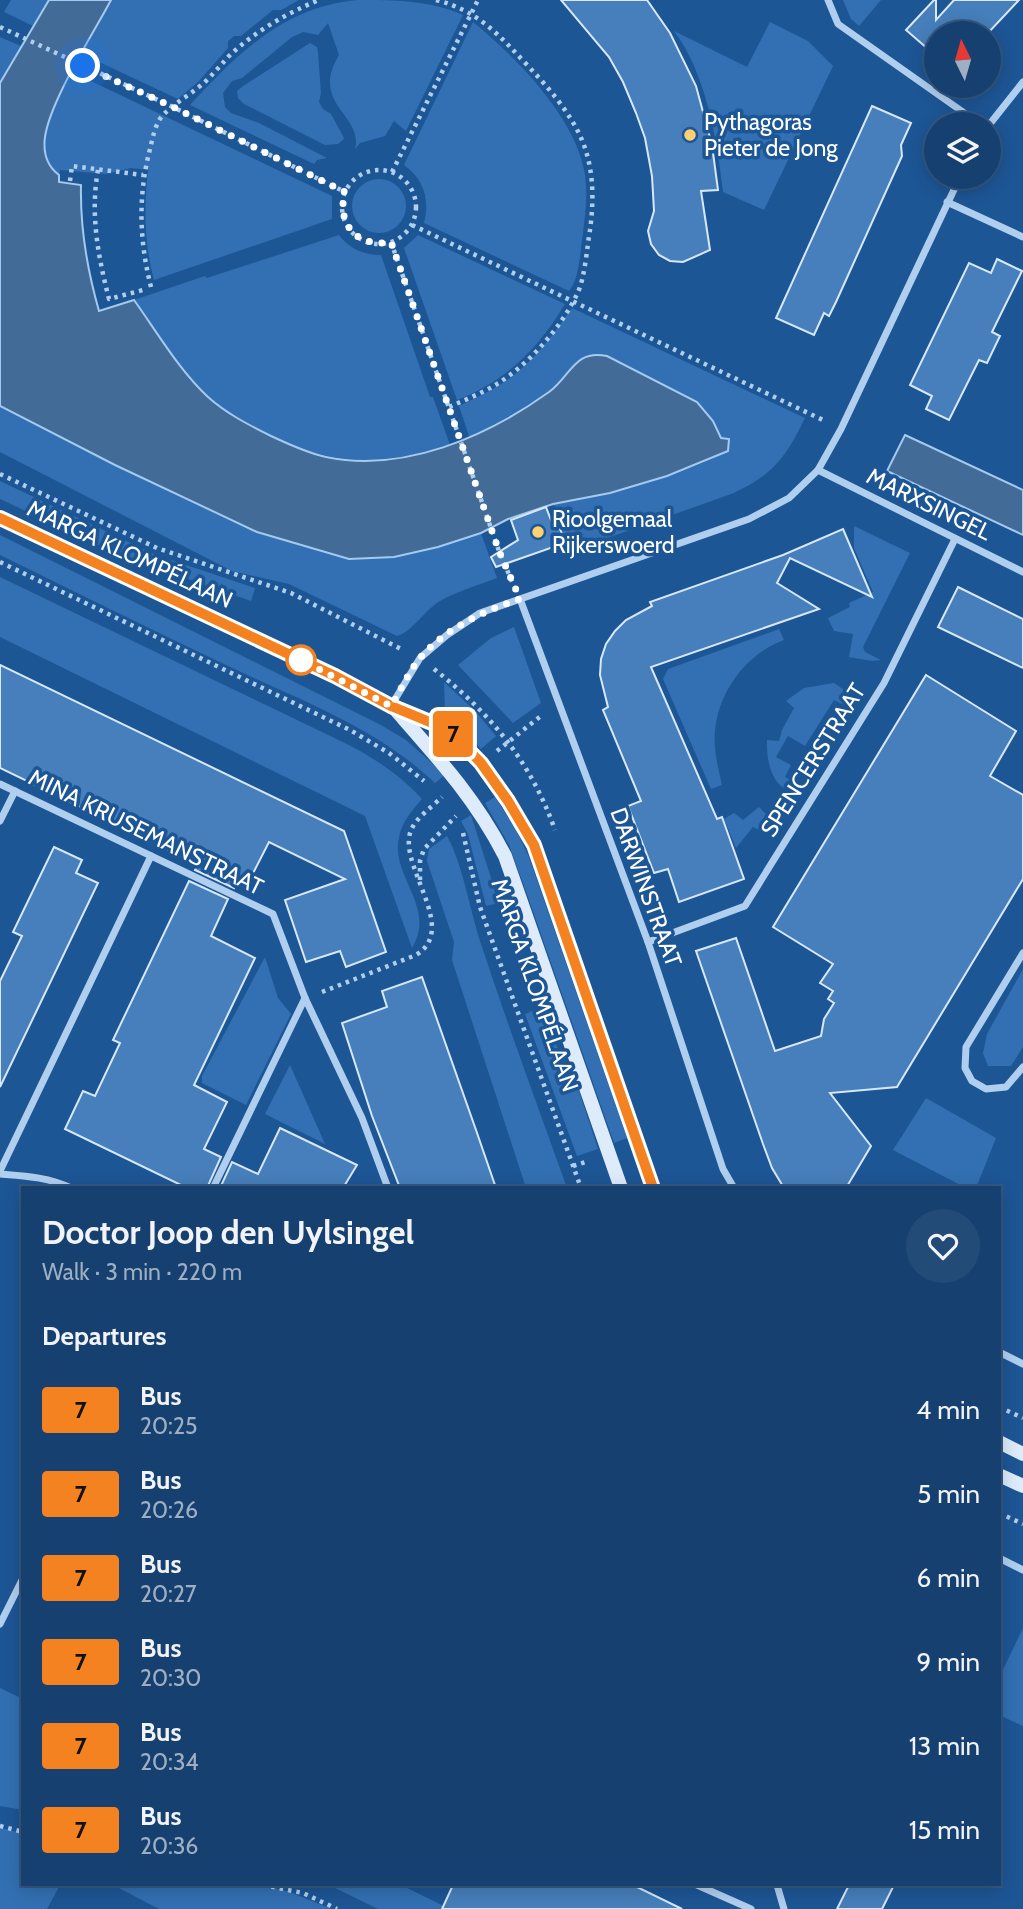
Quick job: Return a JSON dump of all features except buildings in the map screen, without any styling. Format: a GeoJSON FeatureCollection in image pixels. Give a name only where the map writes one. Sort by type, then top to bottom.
{"type":"FeatureCollection","features":[{"type":"Feature","properties":{"kind":"street"},"geometry":{"type":"LineString","coordinates":[[828,0],[838,24],[963,112]]}},
{"type":"Feature","properties":{"kind":"street"},"geometry":{"type":"LineString","coordinates":[[999,112],[1023,82]]}},
{"type":"Feature","properties":{"kind":"street"},"geometry":{"type":"LineString","coordinates":[[391,706],[420,658],[447,635],[480,613],[748,519],[789,498],[818,470],[841,429],[954,189]]}},
{"type":"Feature","properties":{"kind":"street"},"geometry":{"type":"LineString","coordinates":[[947,202],[1023,237]]}},
{"type":"Feature","properties":{"kind":"street","name":"MARXSINGEL"},"geometry":{"type":"LineString","coordinates":[[818,470],[1023,572]]}},
{"type":"Feature","properties":{"kind":"street","name":"MARGA KLOMPÉLAAN"},"geometry":{"type":"LineString","coordinates":[[0,518],[335,676],[391,706],[449,730],[481,763],[534,845],[652,1186]]}},
{"type":"Feature","properties":{"kind":"street","name":"SPENCERSTRAAT"},"geometry":{"type":"LineString","coordinates":[[648,942],[745,905],[884,683],[955,539]]}},
{"type":"Feature","properties":{"kind":"street","name":"DARWINSTRAAT"},"geometry":{"type":"LineString","coordinates":[[520,599],[648,942],[723,1169],[733,1186]]}},
{"type":"Feature","properties":{"kind":"street","name":"MARGA KLOMPÉLAAN"},"geometry":{"type":"LineString","coordinates":[[391,706],[459,782],[487,821],[505,856],[620,1186]]}},
{"type":"Feature","properties":{"kind":"street","name":"MINA KRUSEMANSTRAAT"},"geometry":{"type":"LineString","coordinates":[[0,784],[273,914],[305,998],[362,1118],[387,1186]]}},
{"type":"Feature","properties":{"kind":"street"},"geometry":{"type":"LineString","coordinates":[[0,821],[15,791]]}},
{"type":"Feature","properties":{"kind":"street"},"geometry":{"type":"LineString","coordinates":[[64,1186],[32,1176],[0,1172],[151,856]]}},
{"type":"Feature","properties":{"kind":"street"},"geometry":{"type":"LineString","coordinates":[[1023,953],[966,1047],[965,1068],[972,1081],[986,1089],[1006,1087],[1023,1067]]}},
{"type":"Feature","properties":{"kind":"street"},"geometry":{"type":"LineString","coordinates":[[214,1186],[305,998]]}},
{"type":"Feature","properties":{"kind":"street"},"geometry":{"type":"LineString","coordinates":[[1001,1353],[1023,1364]]}},
{"type":"Feature","properties":{"kind":"street"},"geometry":{"type":"LineString","coordinates":[[1001,1443],[1023,1454]]}},
{"type":"Feature","properties":{"kind":"street"},"geometry":{"type":"LineString","coordinates":[[1001,1476],[1023,1486]]}},
{"type":"Feature","properties":{"kind":"street"},"geometry":{"type":"LineString","coordinates":[[1001,1559],[1023,1570]]}},
{"type":"Feature","properties":{"kind":"street"},"geometry":{"type":"LineString","coordinates":[[0,1624],[21,1582]]}},
{"type":"Feature","properties":{"kind":"street"},"geometry":{"type":"LineString","coordinates":[[699,1886],[751,1909]]}},
{"type":"Feature","properties":{"kind":"street"},"geometry":{"type":"LineString","coordinates":[[777,1886],[784,1909]]}},
{"type":"Feature","properties":{"kind":"path"},"geometry":{"type":"LineString","coordinates":[[151,287],[144,261],[141,231],[143,175],[154,132],[162,116],[206,81],[251,38],[279,19],[318,0]]}},
{"type":"Feature","properties":{"kind":"path"},"geometry":{"type":"LineString","coordinates":[[436,0],[471,12],[485,22],[538,77],[575,125],[590,166],[593,209],[579,291],[555,327],[517,369],[497,384],[449,407]]}},
{"type":"Feature","properties":{"kind":"path"},"geometry":{"type":"LineString","coordinates":[[392,172],[478,0]]}},
{"type":"Feature","properties":{"kind":"path"},"geometry":{"type":"LineString","coordinates":[[0,27],[173,107],[345,192]]}},
{"type":"Feature","properties":{"kind":"path"},"geometry":{"type":"LineString","coordinates":[[70,181],[72,166],[143,175]]}},
{"type":"Feature","properties":{"kind":"path"},"geometry":{"type":"LineString","coordinates":[[98,170],[94,206],[95,234],[109,299],[143,290]]}},
{"type":"Feature","properties":{"kind":"path"},"geometry":{"type":"LineString","coordinates":[[373,170],[392,172],[403,178],[416,200],[412,225],[403,235],[391,242],[379,244],[366,241],[355,234],[345,222],[342,203],[345,192],[356,177],[365,173],[373,170]]}},
{"type":"Feature","properties":{"kind":"path"},"geometry":{"type":"LineString","coordinates":[[412,225],[841,429]]}},
{"type":"Feature","properties":{"kind":"path"},"geometry":{"type":"LineString","coordinates":[[391,242],[499,551],[520,599]]}},
{"type":"Feature","properties":{"kind":"path","name":"MARGA KLOMPÉLAAN"},"geometry":{"type":"LineString","coordinates":[[0,474],[157,548],[290,593],[420,658],[470,697],[508,743],[557,703]]}},
{"type":"Feature","properties":{"kind":"path","name":"MARGA KLOMPÉLAAN"},"geometry":{"type":"LineString","coordinates":[[0,562],[349,730],[389,753],[423,780],[464,834],[480,907],[580,1186]]}},
{"type":"Feature","properties":{"kind":"path"},"geometry":{"type":"LineString","coordinates":[[305,998],[416,955],[429,942],[431,919],[408,844],[412,828],[440,799]]}},
{"type":"Feature","properties":{"kind":"path"},"geometry":{"type":"LineString","coordinates":[[1001,1408],[1023,1418]]}},
{"type":"Feature","properties":{"kind":"path"},"geometry":{"type":"LineString","coordinates":[[1001,1514],[1023,1524]]}},
{"type":"Feature","properties":{"kind":"path"},"geometry":{"type":"LineString","coordinates":[[0,1826],[21,1831]]}},
{"type":"Feature","properties":{"kind":"path"},"geometry":{"type":"LineString","coordinates":[[268,1886],[303,1893],[337,1909]]}},
{"type":"Feature","properties":{"kind":"shaded area"},"geometry":{"type":"Polygon","coordinates":[[[11,0],[49,0],[35,27],[4,12],[11,0]]]}},
{"type":"Feature","properties":{"kind":"shaded area"},"geometry":{"type":"Polygon","coordinates":[[[49,0],[111,0],[63,87],[45,137],[45,153],[51,167],[59,175],[59,182],[81,185],[85,248],[99,311],[134,300],[187,375],[208,397],[230,414],[305,451],[355,461],[385,460],[414,455],[471,437],[525,408],[556,386],[580,360],[596,355],[607,356],[697,402],[713,421],[721,438],[729,439],[728,451],[667,476],[610,493],[553,504],[438,547],[394,557],[349,559],[257,532],[115,465],[0,406],[0,83],[49,0]]]}},
{"type":"Feature","properties":{"kind":"shaded area"},"geometry":{"type":"Polygon","coordinates":[[[111,0],[299,0],[281,10],[273,10],[241,36],[234,36],[228,41],[228,48],[199,81],[178,99],[82,54],[111,0]]]}},
{"type":"Feature","properties":{"kind":"shaded area"},"geometry":{"type":"Polygon","coordinates":[[[358,0],[424,4],[463,15],[406,131],[394,121],[385,136],[360,143],[355,149],[356,137],[333,97],[330,86],[331,72],[339,55],[328,23],[318,35],[303,32],[292,37],[242,78],[232,81],[223,93],[225,107],[231,113],[259,123],[327,158],[317,160],[314,164],[190,105],[245,51],[285,22],[332,4],[358,0]]]}},
{"type":"Feature","properties":{"kind":"shaded area"},"geometry":{"type":"Polygon","coordinates":[[[843,0],[881,0],[859,26],[851,19],[843,0]]]}},
{"type":"Feature","properties":{"kind":"shaded area"},"geometry":{"type":"Polygon","coordinates":[[[473,22],[508,53],[542,91],[570,132],[580,154],[585,175],[586,208],[579,267],[569,291],[424,223],[424,191],[421,183],[404,165],[473,22]]]}},
{"type":"Feature","properties":{"kind":"shaded area"},"geometry":{"type":"Polygon","coordinates":[[[770,22],[808,41],[833,66],[764,210],[723,192],[713,129],[702,87],[685,48],[674,31],[747,67],[770,22]]]}},
{"type":"Feature","properties":{"kind":"shaded area"},"geometry":{"type":"Polygon","coordinates":[[[0,37],[23,47],[0,83],[0,37]]]}},
{"type":"Feature","properties":{"kind":"shaded area"},"geometry":{"type":"Polygon","coordinates":[[[310,43],[317,47],[318,53],[321,93],[319,102],[323,109],[331,114],[344,139],[338,144],[325,145],[244,104],[238,98],[237,91],[243,86],[310,43]]]}},
{"type":"Feature","properties":{"kind":"shaded area"},"geometry":{"type":"Polygon","coordinates":[[[72,72],[332,196],[332,219],[154,280],[146,225],[148,170],[131,168],[106,174],[60,170],[59,175],[50,165],[45,153],[45,139],[53,110],[72,72]]]}},
{"type":"Feature","properties":{"kind":"shaded area"},"geometry":{"type":"Polygon","coordinates":[[[379,179],[398,187],[406,206],[398,225],[379,233],[360,225],[352,206],[360,187],[379,179]]]}},
{"type":"Feature","properties":{"kind":"shaded area"},"geometry":{"type":"Polygon","coordinates":[[[339,235],[357,250],[381,255],[430,397],[433,397],[450,445],[391,458],[349,459],[306,451],[264,434],[226,411],[198,388],[134,300],[339,235]]]}},
{"type":"Feature","properties":{"kind":"shaded area"},"geometry":{"type":"Polygon","coordinates":[[[418,235],[565,304],[544,335],[519,362],[491,383],[457,400],[404,248],[418,235]]]}},
{"type":"Feature","properties":{"kind":"shaded area"},"geometry":{"type":"Polygon","coordinates":[[[572,308],[805,418],[792,444],[769,471],[734,493],[568,552],[553,504],[642,484],[686,470],[728,451],[713,421],[578,361],[551,391],[470,439],[459,406],[498,386],[520,370],[554,333],[572,308]]]}},
{"type":"Feature","properties":{"kind":"shaded area"},"geometry":{"type":"Polygon","coordinates":[[[0,406],[115,465],[257,532],[349,559],[394,557],[481,533],[497,578],[440,601],[408,630],[397,636],[289,584],[232,571],[0,452],[0,406]]]}},
{"type":"Feature","properties":{"kind":"shaded area"},"geometry":{"type":"Polygon","coordinates":[[[905,435],[1023,490],[1023,535],[887,471],[905,435]]]}},
{"type":"Feature","properties":{"kind":"shaded area"},"geometry":{"type":"Polygon","coordinates":[[[0,481],[156,555],[255,588],[251,601],[120,555],[0,499],[0,481]]]}},
{"type":"Feature","properties":{"kind":"shaded area"},"geometry":{"type":"Polygon","coordinates":[[[854,526],[910,553],[863,647],[865,652],[881,660],[849,657],[853,634],[834,631],[828,618],[850,607],[849,603],[873,592],[854,548],[854,526]]]}},
{"type":"Feature","properties":{"kind":"shaded area"},"geometry":{"type":"Polygon","coordinates":[[[0,535],[381,725],[406,740],[445,775],[435,783],[391,748],[343,720],[0,555],[0,535]]]}},
{"type":"Feature","properties":{"kind":"shaded area"},"geometry":{"type":"Polygon","coordinates":[[[0,577],[349,745],[406,783],[422,799],[402,826],[399,837],[401,865],[419,919],[418,933],[412,948],[365,816],[0,637],[0,577]]]}},
{"type":"Feature","properties":{"kind":"shaded area"},"geometry":{"type":"Polygon","coordinates":[[[514,627],[541,703],[513,723],[458,665],[491,638],[514,627]]]}},
{"type":"Feature","properties":{"kind":"shaded area"},"geometry":{"type":"Polygon","coordinates":[[[779,629],[784,640],[755,657],[732,682],[724,697],[715,730],[715,752],[722,785],[711,789],[663,679],[668,669],[779,629]]]}},
{"type":"Feature","properties":{"kind":"shaded area"},"geometry":{"type":"Polygon","coordinates":[[[444,682],[476,712],[496,736],[481,749],[445,711],[444,682]]]}},
{"type":"Feature","properties":{"kind":"shaded area"},"geometry":{"type":"Polygon","coordinates":[[[834,683],[850,694],[854,705],[852,709],[834,700],[805,746],[788,736],[776,757],[791,765],[785,777],[806,789],[804,792],[794,792],[785,789],[770,768],[767,740],[779,741],[794,708],[786,701],[804,688],[834,683]]]}},
{"type":"Feature","properties":{"kind":"shaded area"},"geometry":{"type":"Polygon","coordinates":[[[495,797],[529,857],[627,1138],[614,1143],[509,845],[485,803],[495,797]]]}},
{"type":"Feature","properties":{"kind":"shaded area"},"geometry":{"type":"Polygon","coordinates":[[[759,807],[768,816],[772,836],[753,827],[736,848],[724,819],[734,813],[743,820],[759,807]]]}},
{"type":"Feature","properties":{"kind":"shaded area"},"geometry":{"type":"Polygon","coordinates":[[[471,815],[499,903],[486,906],[468,834],[461,821],[471,815]]]}},
{"type":"Feature","properties":{"kind":"shaded area"},"geometry":{"type":"Polygon","coordinates":[[[447,836],[458,860],[491,975],[566,1186],[525,1186],[452,960],[454,942],[427,861],[429,849],[447,836]]]}},
{"type":"Feature","properties":{"kind":"shaded area"},"geometry":{"type":"Polygon","coordinates":[[[265,957],[278,998],[291,1014],[246,1105],[202,1083],[202,1076],[265,957]]]}},
{"type":"Feature","properties":{"kind":"shaded area"},"geometry":{"type":"Polygon","coordinates":[[[1023,969],[1023,1047],[1011,1066],[988,1066],[983,1053],[987,1034],[1023,969]]]}},
{"type":"Feature","properties":{"kind":"shaded area"},"geometry":{"type":"Polygon","coordinates":[[[537,1009],[576,1082],[598,1149],[577,1156],[525,1014],[537,1009]]]}},
{"type":"Feature","properties":{"kind":"shaded area"},"geometry":{"type":"Polygon","coordinates":[[[290,1065],[325,1144],[265,1114],[290,1065]]]}},
{"type":"Feature","properties":{"kind":"shaded area"},"geometry":{"type":"Polygon","coordinates":[[[926,1098],[996,1138],[977,1186],[962,1186],[893,1150],[926,1098]]]}},
{"type":"Feature","properties":{"kind":"shaded area"},"geometry":{"type":"Polygon","coordinates":[[[1023,1628],[1023,1726],[1001,1716],[1001,1674],[1023,1628]]]}},
{"type":"Feature","properties":{"kind":"shaded area"},"geometry":{"type":"Polygon","coordinates":[[[0,1688],[21,1698],[21,1810],[0,1806],[0,1688]]]}},
{"type":"Feature","properties":{"kind":"shaded area"},"geometry":{"type":"Polygon","coordinates":[[[0,1828],[21,1833],[21,1886],[59,1886],[47,1909],[0,1909],[0,1828]]]}},
{"type":"Feature","properties":{"kind":"shaded area"},"geometry":{"type":"Polygon","coordinates":[[[115,1886],[267,1886],[290,1892],[331,1909],[159,1909],[115,1886]]]}},
{"type":"Feature","properties":{"kind":"shaded area"},"geometry":{"type":"Polygon","coordinates":[[[331,1886],[403,1886],[450,1909],[378,1909],[331,1886]]]}},
{"type":"Feature","properties":{"kind":"bus line","name":"7"},"geometry":{"type":"LineString","coordinates":[[0,518],[335,676],[391,706],[449,730],[481,763],[534,845],[652,1186]]}},
{"type":"Feature","properties":{"kind":"place","name":"Pythagoras Pieter de Jong"},"geometry":{"type":"Point","coordinates":[690,135]}},
{"type":"Feature","properties":{"kind":"place","name":"Rioolgemaal Rijkerswoerd"},"geometry":{"type":"Point","coordinates":[538,532]}},
{"type":"Feature","properties":{"kind":"route"},"geometry":{"type":"LineString","coordinates":[[83,66],[345,192],[343,214],[345,222],[355,234],[366,241],[379,244],[391,242],[499,551],[520,599],[480,613],[447,635],[420,658],[391,706],[301,660]]}}]}
